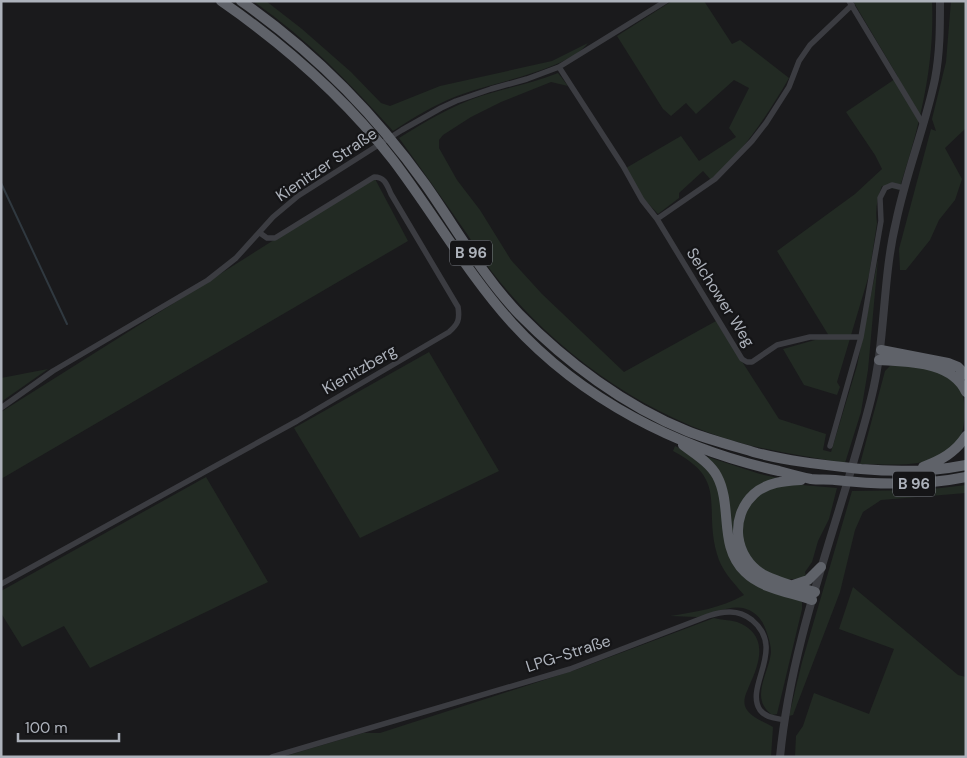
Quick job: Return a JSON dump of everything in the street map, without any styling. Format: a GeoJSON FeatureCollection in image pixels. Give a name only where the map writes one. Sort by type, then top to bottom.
{"type":"FeatureCollection","features":[{"type":"Feature","properties":{"kind":"highway","name":"B 96"},"geometry":{"type":"LineString","coordinates":[[221,1],[288,51],[322,82],[369,130],[413,188],[479,283],[512,323],[543,354],[586,388],[670,436],[756,466],[811,478],[861,484],[907,484],[966,478]]}},
{"type":"Feature","properties":{"kind":"highway","name":"B 96"},"geometry":{"type":"LineString","coordinates":[[241,1],[302,48],[355,98],[402,154],[474,257],[519,314],[551,344],[590,376],[635,405],[688,431],[746,450],[808,464],[881,472],[947,468],[966,464]]}},
{"type":"Feature","properties":{"kind":"highway"},"geometry":{"type":"LineString","coordinates":[[880,355],[948,363],[966,375]]}},
{"type":"Feature","properties":{"kind":"highway"},"geometry":{"type":"LineString","coordinates":[[880,355],[943,370],[955,377],[966,392]]}},
{"type":"Feature","properties":{"kind":"highway"},"geometry":{"type":"LineString","coordinates":[[670,436],[703,460],[717,476],[724,499],[728,538],[738,562],[745,572],[769,586],[813,596]]}},
{"type":"Feature","properties":{"kind":"highway"},"geometry":{"type":"LineString","coordinates":[[912,471],[939,461],[954,452],[966,436]]}},
{"type":"Feature","properties":{"kind":"highway"},"geometry":{"type":"LineString","coordinates":[[811,478],[772,483],[755,493],[744,506],[738,523],[737,536],[750,564],[764,575],[792,585],[813,596]]}},
{"type":"Feature","properties":{"kind":"highway"},"geometry":{"type":"LineString","coordinates":[[792,585],[808,580],[821,567]]}},
{"type":"Feature","properties":{"kind":"street","name":"Kienitzer Straße"},"geometry":{"type":"LineString","coordinates":[[1,408],[53,371],[208,280],[236,258],[274,217],[298,196],[402,130],[456,101],[491,88],[527,79],[558,67],[666,1]]}},
{"type":"Feature","properties":{"kind":"street"},"geometry":{"type":"LineString","coordinates":[[780,757],[784,720],[813,596],[842,504],[880,355],[890,253],[896,220],[923,124],[938,59],[940,1]]}},
{"type":"Feature","properties":{"kind":"street"},"geometry":{"type":"LineString","coordinates":[[657,219],[715,179],[752,141],[789,87],[799,61],[810,45],[851,3],[923,124]]}},
{"type":"Feature","properties":{"kind":"street","name":"Selchower Weg"},"geometry":{"type":"LineString","coordinates":[[558,67],[623,166],[642,200],[657,219],[742,359],[752,362],[777,345],[810,337],[861,337]]}},
{"type":"Feature","properties":{"kind":"street","name":"Kienitzberg"},"geometry":{"type":"LineString","coordinates":[[1,584],[297,421],[449,332],[458,324],[460,317],[458,308],[391,194],[385,180],[380,177],[374,176],[275,238],[267,238],[260,233]]}},
{"type":"Feature","properties":{"kind":"street"},"geometry":{"type":"LineString","coordinates":[[830,446],[861,337],[881,221],[880,198],[885,188],[892,186],[904,188]]}},
{"type":"Feature","properties":{"kind":"street","name":"LPG-Straße"},"geometry":{"type":"LineString","coordinates":[[272,757],[570,669],[708,616],[724,612],[739,613],[746,616],[755,623],[762,633],[767,653],[758,690],[759,708],[765,715],[784,720]]}},
{"type":"Feature","properties":{"kind":"shaded area"},"geometry":{"type":"Polygon","coordinates":[[[253,1],[266,1],[302,29],[351,72],[381,103],[390,106],[440,86],[552,61],[588,43],[564,61],[527,75],[457,96],[393,131],[327,62],[291,30],[253,1]]]}},
{"type":"Feature","properties":{"kind":"shaded area"},"geometry":{"type":"Polygon","coordinates":[[[672,1],[704,1],[732,44],[740,40],[789,78],[754,132],[723,169],[711,180],[703,171],[679,193],[679,198],[658,214],[643,198],[626,168],[681,136],[699,161],[736,137],[729,128],[749,88],[734,80],[696,114],[686,103],[671,116],[663,109],[617,36],[672,1]]]}},
{"type":"Feature","properties":{"kind":"shaded area"},"geometry":{"type":"Polygon","coordinates":[[[853,1],[932,1],[932,26],[928,73],[913,144],[899,190],[882,186],[879,195],[869,275],[837,382],[840,387],[837,395],[804,385],[783,349],[829,336],[777,251],[855,194],[882,169],[875,155],[846,112],[898,77],[853,1]]]}},
{"type":"Feature","properties":{"kind":"shaded area"},"geometry":{"type":"Polygon","coordinates":[[[951,1],[966,1],[966,128],[945,148],[962,179],[955,200],[939,220],[930,240],[906,270],[900,270],[899,249],[931,129],[936,131],[932,119],[946,62],[951,1]]]}},
{"type":"Feature","properties":{"kind":"shaded area"},"geometry":{"type":"Polygon","coordinates":[[[558,73],[568,86],[551,82],[501,102],[471,117],[443,135],[439,140],[439,148],[457,180],[480,210],[511,260],[542,294],[624,372],[716,321],[779,419],[826,434],[823,450],[831,452],[857,366],[878,259],[868,370],[861,412],[845,463],[754,446],[705,431],[669,416],[635,398],[603,377],[572,354],[516,301],[489,267],[399,138],[470,100],[558,73]]]}},
{"type":"Feature","properties":{"kind":"shaded area"},"geometry":{"type":"Polygon","coordinates":[[[374,177],[408,241],[1,479],[1,412],[374,177]]]}},
{"type":"Feature","properties":{"kind":"shaded area"},"geometry":{"type":"Polygon","coordinates":[[[429,352],[499,471],[360,538],[294,428],[429,352]]]}},
{"type":"Feature","properties":{"kind":"shaded area"},"geometry":{"type":"Polygon","coordinates":[[[897,365],[938,371],[951,379],[962,392],[964,399],[964,426],[953,449],[937,458],[905,464],[860,464],[885,371],[890,366],[897,365]]]}},
{"type":"Feature","properties":{"kind":"shaded area"},"geometry":{"type":"Polygon","coordinates":[[[48,369],[1,402],[1,378],[48,369]]]}},
{"type":"Feature","properties":{"kind":"shaded area"},"geometry":{"type":"Polygon","coordinates":[[[675,446],[700,462],[709,470],[716,481],[724,510],[728,550],[802,602],[802,609],[777,714],[772,715],[765,708],[762,701],[762,685],[770,660],[771,650],[764,626],[756,614],[736,607],[697,617],[670,616],[717,606],[744,595],[728,576],[717,554],[713,537],[711,495],[708,484],[702,473],[690,462],[673,451],[675,446]]]}},
{"type":"Feature","properties":{"kind":"shaded area"},"geometry":{"type":"Polygon","coordinates":[[[702,455],[760,474],[783,479],[747,496],[735,551],[729,509],[702,455]]]}},
{"type":"Feature","properties":{"kind":"shaded area"},"geometry":{"type":"Polygon","coordinates":[[[206,477],[268,582],[90,668],[64,626],[22,647],[1,613],[1,591],[206,477]]]}},
{"type":"Feature","properties":{"kind":"shaded area"},"geometry":{"type":"Polygon","coordinates":[[[791,484],[837,488],[829,519],[818,541],[812,562],[805,572],[806,577],[785,579],[768,573],[754,562],[745,547],[742,530],[745,513],[754,498],[772,487],[791,484]]]}},
{"type":"Feature","properties":{"kind":"shaded area"},"geometry":{"type":"Polygon","coordinates":[[[966,485],[966,493],[881,500],[863,512],[855,530],[840,592],[793,715],[789,716],[802,662],[852,491],[924,490],[966,485]]]}},
{"type":"Feature","properties":{"kind":"shaded area"},"geometry":{"type":"Polygon","coordinates":[[[853,587],[958,675],[966,677],[966,757],[795,757],[796,736],[803,726],[814,693],[869,714],[894,649],[839,629],[853,587]]]}},
{"type":"Feature","properties":{"kind":"shaded area"},"geometry":{"type":"Polygon","coordinates":[[[714,618],[737,622],[747,627],[754,633],[758,641],[759,657],[745,697],[745,707],[759,720],[773,727],[771,757],[282,757],[363,733],[380,733],[578,669],[714,618]]]}},
{"type":"Feature","properties":{"kind":"waterway"},"geometry":{"type":"LineString","coordinates":[[1,183],[67,324]]}}]}
